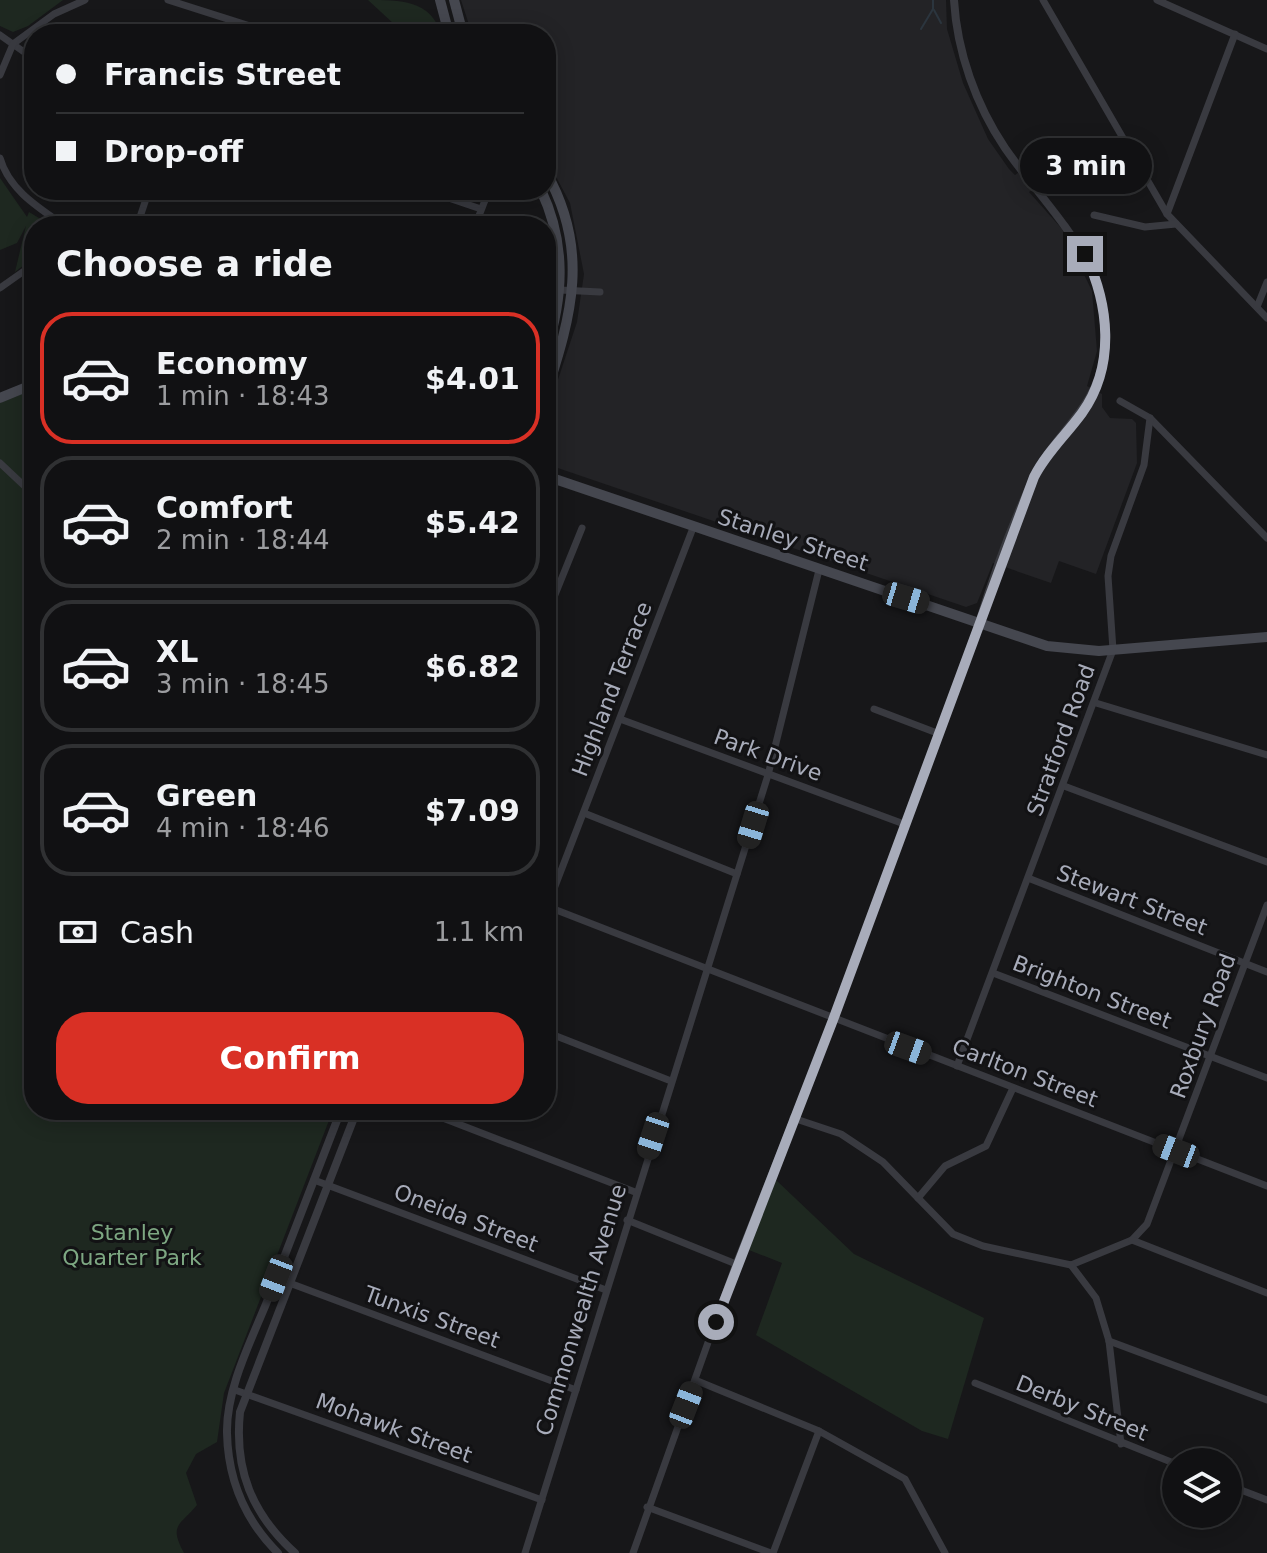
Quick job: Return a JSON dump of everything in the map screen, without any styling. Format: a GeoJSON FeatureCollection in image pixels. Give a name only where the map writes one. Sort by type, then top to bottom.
{"type":"FeatureCollection","features":[{"type":"Feature","properties":{"kind":"main road"},"geometry":{"type":"LineString","coordinates":[[440,0],[446,24]]}},
{"type":"Feature","properties":{"kind":"main road"},"geometry":{"type":"LineString","coordinates":[[454,0],[460,24]]}},
{"type":"Feature","properties":{"kind":"main road"},"geometry":{"type":"LineString","coordinates":[[556,198],[570,234],[573,291],[566,333],[556,364]]}},
{"type":"Feature","properties":{"kind":"main road"},"geometry":{"type":"LineString","coordinates":[[556,237],[560,290],[556,307]]}},
{"type":"Feature","properties":{"kind":"main road"},"geometry":{"type":"LineString","coordinates":[[0,398],[24,388]]}},
{"type":"Feature","properties":{"kind":"main road","name":"Stanley Street"},"geometry":{"type":"LineString","coordinates":[[556,480],[693,528],[1060,648],[1113,650],[1267,637]]}},
{"type":"Feature","properties":{"kind":"street"},"geometry":{"type":"LineString","coordinates":[[40,24],[85,0]]}},
{"type":"Feature","properties":{"kind":"street"},"geometry":{"type":"LineString","coordinates":[[168,0],[244,24]]}},
{"type":"Feature","properties":{"kind":"street"},"geometry":{"type":"LineString","coordinates":[[633,1553],[736,1264],[833,1020],[1035,475],[1094,392],[1103,361],[1106,337],[1096,281],[1080,245],[1004,147],[980,102],[961,46],[954,0]]}},
{"type":"Feature","properties":{"kind":"street"},"geometry":{"type":"LineString","coordinates":[[1043,0],[1167,214],[1267,318]]}},
{"type":"Feature","properties":{"kind":"street"},"geometry":{"type":"LineString","coordinates":[[1157,0],[1267,49]]}},
{"type":"Feature","properties":{"kind":"street"},"geometry":{"type":"LineString","coordinates":[[1167,214],[1235,34]]}},
{"type":"Feature","properties":{"kind":"street"},"geometry":{"type":"LineString","coordinates":[[0,35],[24,52]]}},
{"type":"Feature","properties":{"kind":"street"},"geometry":{"type":"LineString","coordinates":[[0,75],[13,44],[24,36]]}},
{"type":"Feature","properties":{"kind":"street"},"geometry":{"type":"LineString","coordinates":[[0,158],[3,170],[24,196]]}},
{"type":"Feature","properties":{"kind":"street"},"geometry":{"type":"LineString","coordinates":[[27,200],[50,216]]}},
{"type":"Feature","properties":{"kind":"street"},"geometry":{"type":"LineString","coordinates":[[454,200],[481,209]]}},
{"type":"Feature","properties":{"kind":"street"},"geometry":{"type":"LineString","coordinates":[[479,216],[485,200]]}},
{"type":"Feature","properties":{"kind":"street"},"geometry":{"type":"LineString","coordinates":[[1094,215],[1145,227],[1176,224]]}},
{"type":"Feature","properties":{"kind":"street"},"geometry":{"type":"LineString","coordinates":[[0,288],[24,271]]}},
{"type":"Feature","properties":{"kind":"street"},"geometry":{"type":"LineString","coordinates":[[1257,307],[1267,282]]}},
{"type":"Feature","properties":{"kind":"street"},"geometry":{"type":"LineString","coordinates":[[560,290],[600,292]]}},
{"type":"Feature","properties":{"kind":"street"},"geometry":{"type":"LineString","coordinates":[[1120,401],[1150,418],[1267,538]]}},
{"type":"Feature","properties":{"kind":"street","name":"Stratford Road"},"geometry":{"type":"LineString","coordinates":[[957,1066],[1096,703],[1113,650],[1108,576],[1111,556],[1144,465],[1150,418]]}},
{"type":"Feature","properties":{"kind":"street"},"geometry":{"type":"LineString","coordinates":[[0,463],[24,486]]}},
{"type":"Feature","properties":{"kind":"street"},"geometry":{"type":"LineString","coordinates":[[556,592],[582,528]]}},
{"type":"Feature","properties":{"kind":"street","name":"Highland Terrace"},"geometry":{"type":"LineString","coordinates":[[556,882],[693,528]]}},
{"type":"Feature","properties":{"kind":"street","name":"Commonwealth Avenue"},"geometry":{"type":"LineString","coordinates":[[525,1553],[635,1192],[768,775],[819,570]]}},
{"type":"Feature","properties":{"kind":"street"},"geometry":{"type":"LineString","coordinates":[[1096,703],[1267,755]]}},
{"type":"Feature","properties":{"kind":"street"},"geometry":{"type":"LineString","coordinates":[[874,709],[937,733]]}},
{"type":"Feature","properties":{"kind":"street","name":"Park Drive"},"geometry":{"type":"LineString","coordinates":[[620,719],[904,824]]}},
{"type":"Feature","properties":{"kind":"street"},"geometry":{"type":"LineString","coordinates":[[1064,786],[1267,862]]}},
{"type":"Feature","properties":{"kind":"street"},"geometry":{"type":"LineString","coordinates":[[584,813],[737,874]]}},
{"type":"Feature","properties":{"kind":"street","name":"Stewart Street"},"geometry":{"type":"LineString","coordinates":[[1028,878],[1267,972]]}},
{"type":"Feature","properties":{"kind":"street","name":"Roxbury Road"},"geometry":{"type":"LineString","coordinates":[[1132,1240],[1147,1224],[1267,905]]}},
{"type":"Feature","properties":{"kind":"street","name":"Carlton Street"},"geometry":{"type":"LineString","coordinates":[[556,910],[1267,1186]]}},
{"type":"Feature","properties":{"kind":"street","name":"Brighton Street"},"geometry":{"type":"LineString","coordinates":[[993,973],[1267,1078]]}},
{"type":"Feature","properties":{"kind":"street"},"geometry":{"type":"LineString","coordinates":[[556,1036],[671,1081]]}},
{"type":"Feature","properties":{"kind":"street"},"geometry":{"type":"LineString","coordinates":[[918,1198],[945,1166],[986,1146],[1013,1088]]}},
{"type":"Feature","properties":{"kind":"street"},"geometry":{"type":"LineString","coordinates":[[793,1118],[841,1134],[883,1162],[953,1234],[983,1246],[1071,1265],[1132,1240],[1267,1293]]}},
{"type":"Feature","properties":{"kind":"street"},"geometry":{"type":"LineString","coordinates":[[278,1553],[254,1526],[230,1471],[227,1431],[235,1390],[337,1120]]}},
{"type":"Feature","properties":{"kind":"street"},"geometry":{"type":"LineString","coordinates":[[295,1553],[264,1520],[245,1483],[239,1458],[238,1430],[246,1394],[353,1120]]}},
{"type":"Feature","properties":{"kind":"street"},"geometry":{"type":"LineString","coordinates":[[448,1120],[635,1192]]}},
{"type":"Feature","properties":{"kind":"street","name":"Oneida Street"},"geometry":{"type":"LineString","coordinates":[[314,1180],[606,1290]]}},
{"type":"Feature","properties":{"kind":"street"},"geometry":{"type":"LineString","coordinates":[[627,1220],[736,1264]]}},
{"type":"Feature","properties":{"kind":"street"},"geometry":{"type":"LineString","coordinates":[[1071,1265],[1096,1298],[1109,1341],[1121,1444]]}},
{"type":"Feature","properties":{"kind":"street","name":"Tunxis Street"},"geometry":{"type":"LineString","coordinates":[[276,1278],[576,1390]]}},
{"type":"Feature","properties":{"kind":"street"},"geometry":{"type":"LineString","coordinates":[[1109,1341],[1267,1400]]}},
{"type":"Feature","properties":{"kind":"street"},"geometry":{"type":"LineString","coordinates":[[695,1380],[819,1431],[905,1479],[945,1553]]}},
{"type":"Feature","properties":{"kind":"street","name":"Derby Street"},"geometry":{"type":"LineString","coordinates":[[975,1383],[1162,1459]]}},
{"type":"Feature","properties":{"kind":"street","name":"Mohawk Street"},"geometry":{"type":"LineString","coordinates":[[235,1390],[542,1500]]}},
{"type":"Feature","properties":{"kind":"street"},"geometry":{"type":"LineString","coordinates":[[647,1507],[772,1553],[819,1431]]}},
{"type":"Feature","properties":{"kind":"street"},"geometry":{"type":"LineString","coordinates":[[1242,1490],[1267,1500]]}},
{"type":"Feature","properties":{"kind":"street"},"geometry":{"type":"LineString","coordinates":[[254,1526],[264,1520]]}},
{"type":"Feature","properties":{"kind":"shaded area"},"geometry":{"type":"Polygon","coordinates":[[[461,0],[946,0],[947,29],[963,83],[988,139],[1009,169],[1015,175],[1055,148],[1066,166],[1029,192],[1062,229],[1092,291],[1097,351],[1087,386],[1102,394],[1102,407],[1110,418],[1132,419],[1136,423],[1137,463],[1096,574],[1059,561],[1051,583],[993,563],[977,603],[966,607],[556,467],[556,386],[577,322],[584,274],[570,203],[556,177],[556,24],[469,24],[461,0]]]}},
{"type":"Feature","properties":{"kind":"green space"},"geometry":{"type":"Polygon","coordinates":[[[0,0],[63,0],[31,24],[24,24],[24,28],[13,32],[0,26],[0,0]]]}},
{"type":"Feature","properties":{"kind":"green space"},"geometry":{"type":"Polygon","coordinates":[[[368,0],[413,4],[430,14],[436,24],[394,24],[368,0]]]}},
{"type":"Feature","properties":{"kind":"green space"},"geometry":{"type":"Polygon","coordinates":[[[0,178],[26,216],[17,243],[0,250],[0,178]]]}},
{"type":"Feature","properties":{"kind":"green space"},"geometry":{"type":"Polygon","coordinates":[[[24,234],[24,265],[15,272],[24,234]]]}},
{"type":"Feature","properties":{"kind":"green space","name":"Stanley Quarter Park"},"geometry":{"type":"Polygon","coordinates":[[[24,393],[24,1120],[329,1120],[224,1393],[217,1442],[196,1454],[186,1473],[197,1505],[178,1526],[177,1536],[184,1553],[0,1553],[0,403],[24,393]]]}},
{"type":"Feature","properties":{"kind":"green space"},"geometry":{"type":"Polygon","coordinates":[[[776,1180],[854,1254],[984,1318],[948,1439],[922,1431],[756,1335],[782,1263],[749,1250],[776,1180]]]}},
{"type":"Feature","properties":{"kind":"waterway"},"geometry":{"type":"LineString","coordinates":[[921,29],[933,9],[933,0]]}},
{"type":"Feature","properties":{"kind":"waterway"},"geometry":{"type":"LineString","coordinates":[[934,10],[941,23]]}},
{"type":"Feature","properties":{"kind":"route"},"geometry":{"type":"LineString","coordinates":[[716,1322],[833,1020],[1034,477],[1042,462],[1084,409],[1101,373],[1106,337],[1104,318],[1096,281],[1085,254]]}}]}
